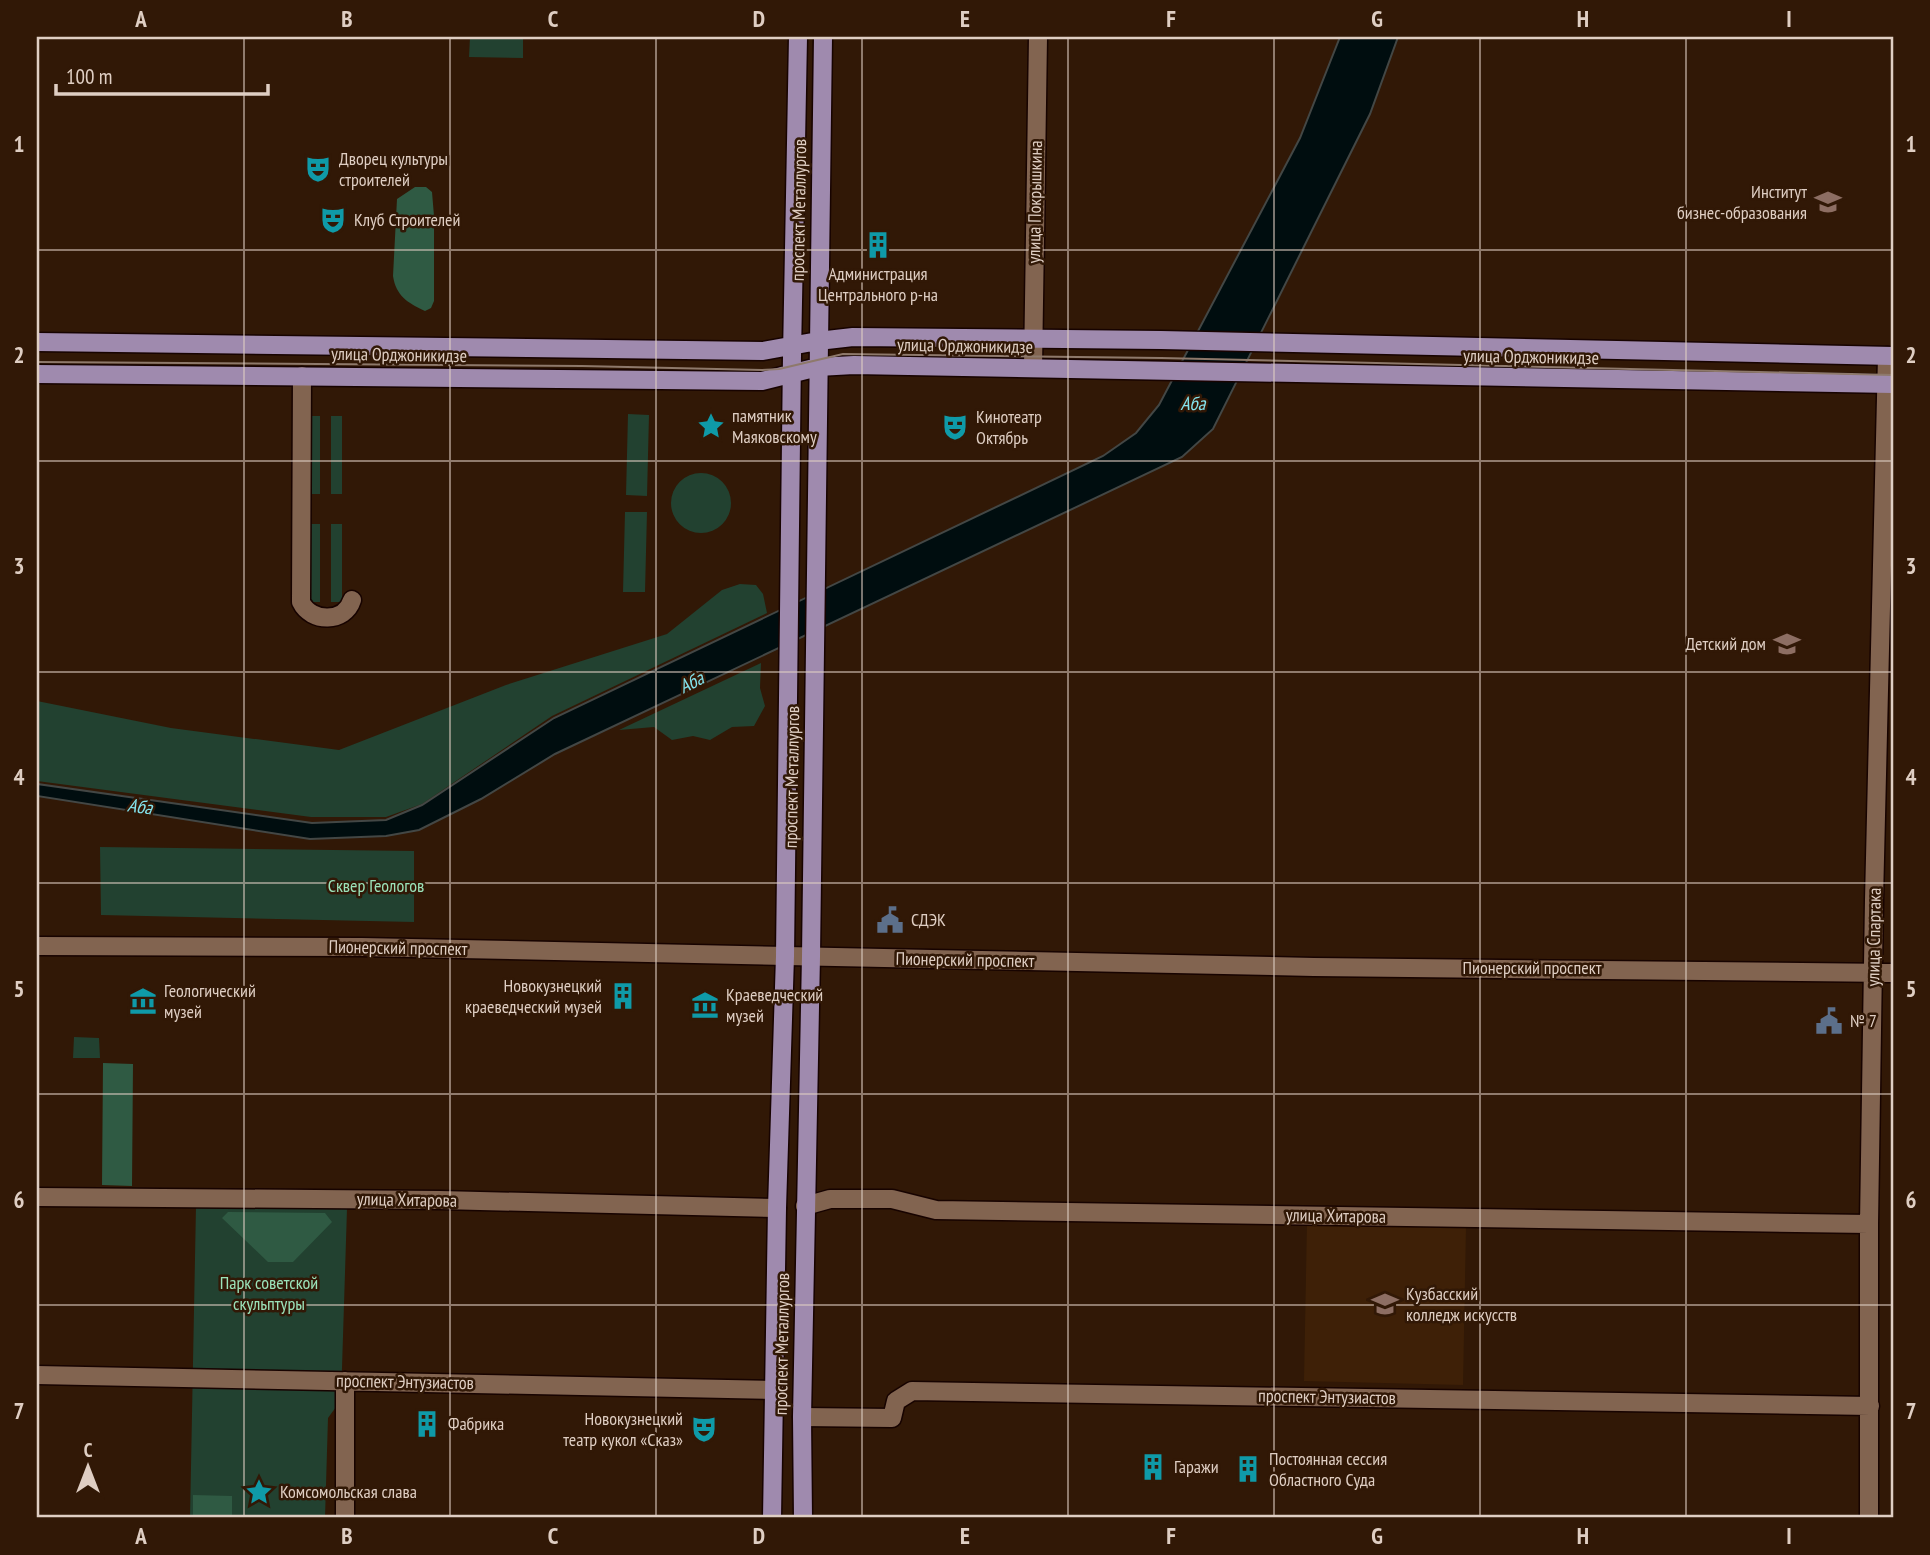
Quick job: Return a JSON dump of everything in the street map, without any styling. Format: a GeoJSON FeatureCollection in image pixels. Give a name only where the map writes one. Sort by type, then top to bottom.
{"type":"FeatureCollection","features":[{"type":"Feature","properties":{"kind":"main road","name":"проспект Металлургов"},"geometry":{"type":"LineString","coordinates":[[798,37],[789,666],[805,1206],[803,1518]]}},
{"type":"Feature","properties":{"kind":"main road","name":"проспект Металлургов"},"geometry":{"type":"LineString","coordinates":[[772,1518],[777,1208],[798,951],[814,667],[822,37]]}},
{"type":"Feature","properties":{"kind":"main road","name":"улица Орджоникидзе"},"geometry":{"type":"LineString","coordinates":[[37,342],[763,351],[853,337],[1033,338],[1890,356]]}},
{"type":"Feature","properties":{"kind":"main road","name":"улица Орджоникидзе"},"geometry":{"type":"LineString","coordinates":[[37,374],[762,381],[818,368],[854,365],[1890,384]]}},
{"type":"Feature","properties":{"kind":"street","name":"улица Покрышкина"},"geometry":{"type":"LineString","coordinates":[[1032,368],[1038,37]]}},
{"type":"Feature","properties":{"kind":"street","name":"улица Спартака"},"geometry":{"type":"LineString","coordinates":[[1869,1518],[1869,1224],[1873,973],[1890,356]]}},
{"type":"Feature","properties":{"kind":"street"},"geometry":{"type":"LineString","coordinates":[[302,376],[301,602],[313,615],[331,617],[346,611],[352,600]]}},
{"type":"Feature","properties":{"kind":"street","name":"Пионерский проспект"},"geometry":{"type":"LineString","coordinates":[[37,946],[798,951],[1286,966],[1893,973]]}},
{"type":"Feature","properties":{"kind":"street","name":"улица Хитарова"},"geometry":{"type":"LineString","coordinates":[[37,1197],[453,1200],[777,1208]]}},
{"type":"Feature","properties":{"kind":"street","name":"улица Хитарова"},"geometry":{"type":"LineString","coordinates":[[805,1206],[830,1199],[892,1199],[936,1210],[1869,1224]]}},
{"type":"Feature","properties":{"kind":"street","name":"проспект Энтузиастов"},"geometry":{"type":"LineString","coordinates":[[37,1375],[774,1390]]}},
{"type":"Feature","properties":{"kind":"street"},"geometry":{"type":"LineString","coordinates":[[345,1381],[345,1518]]}},
{"type":"Feature","properties":{"kind":"street","name":"проспект Энтузиастов"},"geometry":{"type":"LineString","coordinates":[[802,1417],[892,1418],[896,1401],[912,1391],[1870,1406]]}},
{"type":"Feature","properties":{"kind":"shaded area","name":"Кузбасский колледж искусств"},"geometry":{"type":"Polygon","coordinates":[[[1307,1223],[1466,1226],[1463,1385],[1304,1381],[1307,1223]]]}},
{"type":"Feature","properties":{"kind":"green space"},"geometry":{"type":"Polygon","coordinates":[[[470,37],[523,37],[523,58],[469,57],[470,37]]]}},
{"type":"Feature","properties":{"kind":"green space"},"geometry":{"type":"Polygon","coordinates":[[[415,187],[426,187],[432,192],[434,216],[434,301],[431,308],[425,311],[404,298],[397,289],[393,276],[397,199],[415,187]]]}},
{"type":"Feature","properties":{"kind":"green space"},"geometry":{"type":"Polygon","coordinates":[[[628,414],[649,415],[647,496],[626,495],[628,414]]]}},
{"type":"Feature","properties":{"kind":"green space"},"geometry":{"type":"Polygon","coordinates":[[[309,416],[320,416],[320,494],[309,494],[309,416]]]}},
{"type":"Feature","properties":{"kind":"green space"},"geometry":{"type":"Polygon","coordinates":[[[331,416],[342,416],[342,494],[331,494],[331,416]]]}},
{"type":"Feature","properties":{"kind":"green space"},"geometry":{"type":"Polygon","coordinates":[[[701,473],[718,478],[726,486],[731,503],[726,520],[718,528],[701,533],[684,528],[676,520],[671,503],[676,486],[684,478],[701,473]]]}},
{"type":"Feature","properties":{"kind":"green space"},"geometry":{"type":"Polygon","coordinates":[[[625,512],[647,512],[645,592],[623,592],[625,512]]]}},
{"type":"Feature","properties":{"kind":"green space"},"geometry":{"type":"Polygon","coordinates":[[[309,524],[320,524],[320,602],[309,602],[309,524]]]}},
{"type":"Feature","properties":{"kind":"green space"},"geometry":{"type":"Polygon","coordinates":[[[331,524],[342,524],[342,602],[331,602],[331,524]]]}},
{"type":"Feature","properties":{"kind":"green space"},"geometry":{"type":"Polygon","coordinates":[[[740,584],[756,585],[763,594],[767,613],[552,716],[422,804],[386,817],[311,817],[37,781],[37,701],[171,728],[339,750],[506,685],[667,634],[722,590],[740,584]]]}},
{"type":"Feature","properties":{"kind":"green space"},"geometry":{"type":"Polygon","coordinates":[[[761,663],[760,688],[765,706],[754,726],[732,727],[710,740],[693,736],[672,740],[654,727],[619,730],[761,663]]]}},
{"type":"Feature","properties":{"kind":"green space","name":"Сквер Геологов"},"geometry":{"type":"Polygon","coordinates":[[[100,847],[414,851],[414,922],[101,915],[100,847]]]}},
{"type":"Feature","properties":{"kind":"green space"},"geometry":{"type":"Polygon","coordinates":[[[74,1037],[99,1038],[100,1058],[73,1058],[74,1037]]]}},
{"type":"Feature","properties":{"kind":"green space"},"geometry":{"type":"Polygon","coordinates":[[[103,1063],[133,1064],[132,1186],[102,1185],[103,1063]]]}},
{"type":"Feature","properties":{"kind":"green space","name":"Парк советской скульптуры"},"geometry":{"type":"Polygon","coordinates":[[[196,1206],[347,1209],[341,1400],[328,1418],[325,1518],[190,1518],[196,1206]]]}},
{"type":"Feature","properties":{"kind":"green space"},"geometry":{"type":"Polygon","coordinates":[[[228,1212],[325,1213],[332,1222],[293,1262],[268,1262],[222,1218],[228,1212]]]}},
{"type":"Feature","properties":{"kind":"green space"},"geometry":{"type":"Polygon","coordinates":[[[193,1495],[232,1496],[232,1518],[193,1518],[193,1495]]]}},
{"type":"Feature","properties":{"kind":"water","name":"Аба"},"geometry":{"type":"Polygon","coordinates":[[[1340,37],[1398,37],[1370,114],[1213,429],[1182,457],[555,754],[481,799],[419,830],[386,836],[310,839],[37,796],[37,784],[312,823],[386,820],[422,805],[554,718],[1103,456],[1136,433],[1159,405],[1300,138],[1340,37]]]}},
{"type":"Feature","properties":{"kind":"tram line"},"geometry":{"type":"LineString","coordinates":[[37,362],[762,370],[779,369],[843,354],[1161,358],[1893,375]]}},
{"type":"Feature","properties":{"kind":"place","name":"Дворец культуры строителей"},"geometry":{"type":"Point","coordinates":[318,169]}},
{"type":"Feature","properties":{"kind":"place","name":"Институт бизнес-образования"},"geometry":{"type":"Point","coordinates":[1828,202]}},
{"type":"Feature","properties":{"kind":"place","name":"Клуб Строителей"},"geometry":{"type":"Point","coordinates":[333,220]}},
{"type":"Feature","properties":{"kind":"place","name":"Администрация Центрального р-на"},"geometry":{"type":"Point","coordinates":[878,245]}},
{"type":"Feature","properties":{"kind":"place","name":"памятник Маяковскому"},"geometry":{"type":"Point","coordinates":[711,426]}},
{"type":"Feature","properties":{"kind":"place","name":"Кинотеатр Октябрь"},"geometry":{"type":"Point","coordinates":[955,427]}},
{"type":"Feature","properties":{"kind":"place","name":"Детский дом"},"geometry":{"type":"Point","coordinates":[1787,644]}},
{"type":"Feature","properties":{"kind":"place","name":"СДЭК"},"geometry":{"type":"Point","coordinates":[890,920]}},
{"type":"Feature","properties":{"kind":"place","name":"Новокузнецкий краеведческий музей"},"geometry":{"type":"Point","coordinates":[623,996]}},
{"type":"Feature","properties":{"kind":"place","name":"Геологический музей"},"geometry":{"type":"Point","coordinates":[143,1001]}},
{"type":"Feature","properties":{"kind":"place","name":"Краеведческий музей"},"geometry":{"type":"Point","coordinates":[705,1005]}},
{"type":"Feature","properties":{"kind":"place","name":"№ 7"},"geometry":{"type":"Point","coordinates":[1829,1021]}},
{"type":"Feature","properties":{"kind":"place","name":"Кузбасский колледж искусств"},"geometry":{"type":"Point","coordinates":[1385,1304]}},
{"type":"Feature","properties":{"kind":"place","name":"Фабрика"},"geometry":{"type":"Point","coordinates":[427,1424]}},
{"type":"Feature","properties":{"kind":"place","name":"Новокузнецкий театр кукол «Сказ»"},"geometry":{"type":"Point","coordinates":[704,1429]}},
{"type":"Feature","properties":{"kind":"place","name":"Гаражи"},"geometry":{"type":"Point","coordinates":[1153,1467]}},
{"type":"Feature","properties":{"kind":"place","name":"Постоянная сессия Областного Суда"},"geometry":{"type":"Point","coordinates":[1248,1469]}},
{"type":"Feature","properties":{"kind":"place","name":"Комсомольская слава"},"geometry":{"type":"Point","coordinates":[259,1492]}}]}
